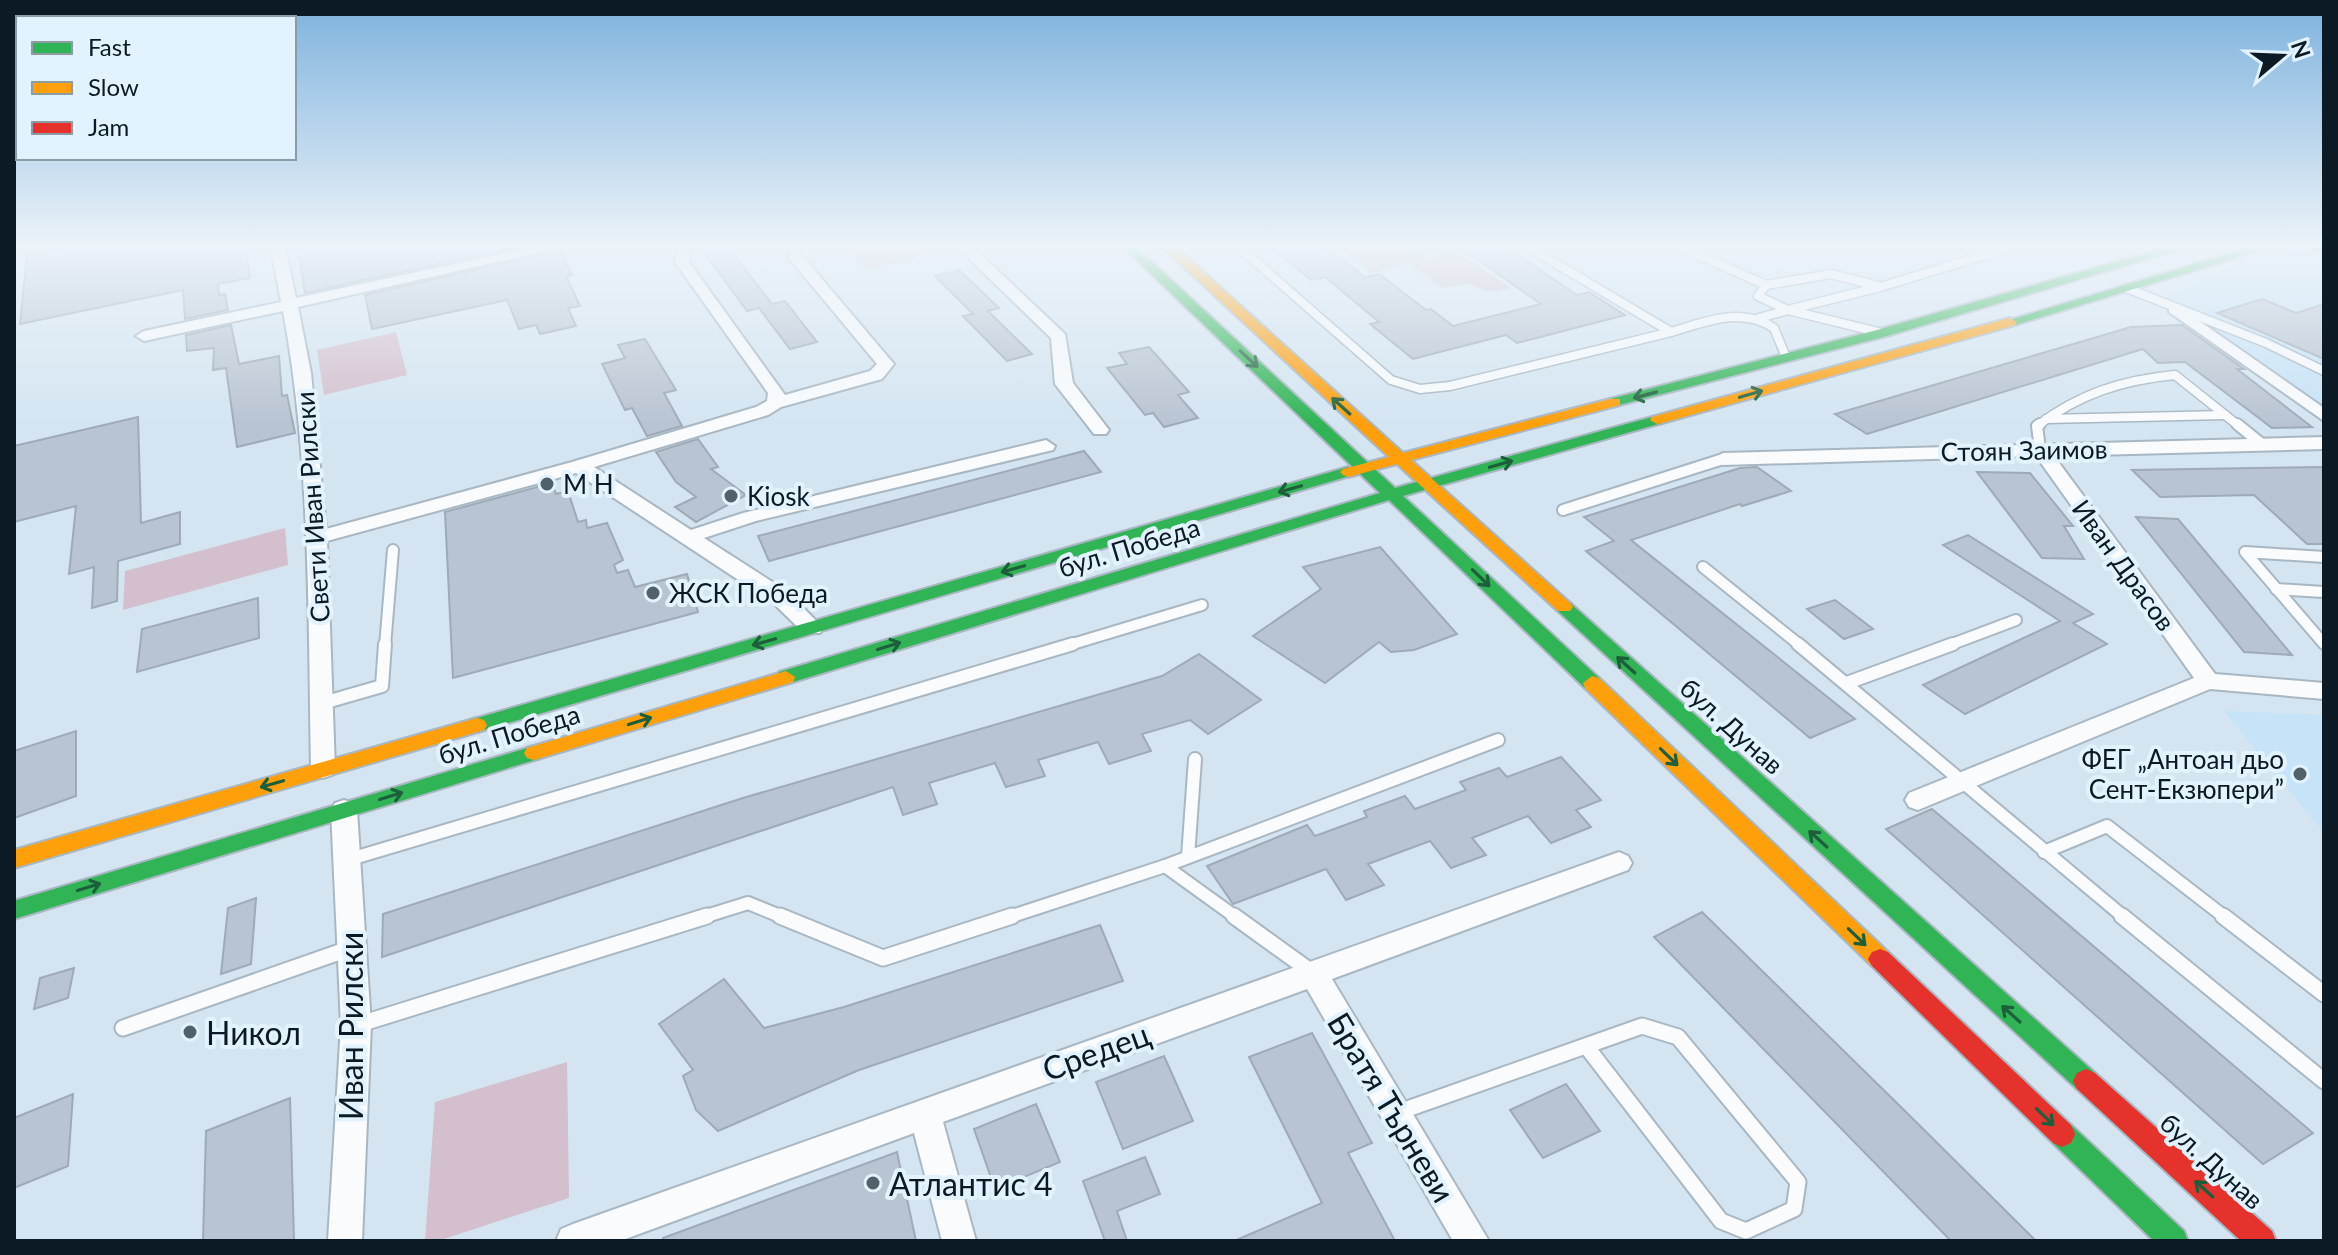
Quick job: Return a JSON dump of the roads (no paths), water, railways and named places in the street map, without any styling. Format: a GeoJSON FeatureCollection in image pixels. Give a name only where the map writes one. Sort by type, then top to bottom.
{"type":"FeatureCollection","features":[{"type":"Feature","properties":{"kind":"main road"},"geometry":{"type":"LineString","coordinates":[[1193,307],[1365,467],[2174,1241]]}},
{"type":"Feature","properties":{"kind":"main road","name":"бул. Дунав"},"geometry":{"type":"LineString","coordinates":[[1233,307],[2262,1241]]}},
{"type":"Feature","properties":{"kind":"main road","name":"бул. Победа"},"geometry":{"type":"LineString","coordinates":[[14,859],[1365,467],[1974,307]]}},
{"type":"Feature","properties":{"kind":"main road","name":"бул. Победа"},"geometry":{"type":"LineString","coordinates":[[14,910],[1426,484],[2066,307]]}},
{"type":"Feature","properties":{"kind":"street"},"geometry":{"type":"LineString","coordinates":[[144,336],[286,307]]}},
{"type":"Feature","properties":{"kind":"street","name":"Свети Иван Рилски"},"geometry":{"type":"LineString","coordinates":[[289,307],[303,373],[317,538],[323,769]]}},
{"type":"Feature","properties":{"kind":"street"},"geometry":{"type":"LineString","coordinates":[[714,307],[777,393],[775,403]]}},
{"type":"Feature","properties":{"kind":"street"},"geometry":{"type":"LineString","coordinates":[[317,538],[579,466],[762,411],[775,403],[876,375],[886,364],[838,307]]}},
{"type":"Feature","properties":{"kind":"street"},"geometry":{"type":"LineString","coordinates":[[1027,307],[1059,337],[1064,384],[1100,430]]}},
{"type":"Feature","properties":{"kind":"street"},"geometry":{"type":"LineString","coordinates":[[2175,309],[2324,416]]}},
{"type":"Feature","properties":{"kind":"street","name":"Стоян Заимов"},"geometry":{"type":"LineString","coordinates":[[1723,459],[2324,443]]}},
{"type":"Feature","properties":{"kind":"street"},"geometry":{"type":"LineString","coordinates":[[688,537],[750,517],[1046,446]]}},
{"type":"Feature","properties":{"kind":"street","name":"Иван Драсов"},"geometry":{"type":"LineString","coordinates":[[2040,449],[2208,681]]}},
{"type":"Feature","properties":{"kind":"street"},"geometry":{"type":"LineString","coordinates":[[579,466],[780,597],[812,628]]}},
{"type":"Feature","properties":{"kind":"street"},"geometry":{"type":"LineString","coordinates":[[1918,800],[2208,681],[2324,691]]}},
{"type":"Feature","properties":{"kind":"street","name":"Иван Рилски"},"geometry":{"type":"LineString","coordinates":[[344,810],[356,1025],[345,1241]]}},
{"type":"Feature","properties":{"kind":"street","name":"Средец"},"geometry":{"type":"LineString","coordinates":[[573,1241],[1619,863]]}},
{"type":"Feature","properties":{"kind":"street","name":"Братя Търневи"},"geometry":{"type":"LineString","coordinates":[[1313,973],[1472,1241]]}},
{"type":"Feature","properties":{"kind":"street"},"geometry":{"type":"LineString","coordinates":[[924,1112],[959,1241]]}},
{"type":"Feature","properties":{"kind":"lane"},"geometry":{"type":"LineString","coordinates":[[1307,307],[1391,380],[1409,389],[1426,391],[1736,316],[1759,318],[1802,307]]}},
{"type":"Feature","properties":{"kind":"lane"},"geometry":{"type":"LineString","coordinates":[[1628,307],[1671,332]]}},
{"type":"Feature","properties":{"kind":"lane"},"geometry":{"type":"LineString","coordinates":[[1781,307],[1882,333]]}},
{"type":"Feature","properties":{"kind":"lane"},"geometry":{"type":"LineString","coordinates":[[2169,307],[2266,343],[2324,371]]}},
{"type":"Feature","properties":{"kind":"lane"},"geometry":{"type":"LineString","coordinates":[[1759,318],[1777,330],[1786,357]]}},
{"type":"Feature","properties":{"kind":"lane"},"geometry":{"type":"LineString","coordinates":[[2040,449],[2037,426],[2076,397],[2139,377],[2175,375],[2263,445]]}},
{"type":"Feature","properties":{"kind":"lane"},"geometry":{"type":"LineString","coordinates":[[2046,419],[2226,415]]}},
{"type":"Feature","properties":{"kind":"lane"},"geometry":{"type":"LineString","coordinates":[[1563,510],[1723,459]]}},
{"type":"Feature","properties":{"kind":"lane"},"geometry":{"type":"LineString","coordinates":[[323,703],[382,686],[393,550]]}},
{"type":"Feature","properties":{"kind":"lane"},"geometry":{"type":"LineString","coordinates":[[2324,557],[2245,552],[2324,644]]}},
{"type":"Feature","properties":{"kind":"lane"},"geometry":{"type":"LineString","coordinates":[[1703,567],[1847,683],[2044,852],[2324,1081]]}},
{"type":"Feature","properties":{"kind":"lane"},"geometry":{"type":"LineString","coordinates":[[2276,589],[2324,592]]}},
{"type":"Feature","properties":{"kind":"lane"},"geometry":{"type":"LineString","coordinates":[[347,860],[1202,605]]}},
{"type":"Feature","properties":{"kind":"lane"},"geometry":{"type":"LineString","coordinates":[[1847,683],[2016,620]]}},
{"type":"Feature","properties":{"kind":"lane"},"geometry":{"type":"LineString","coordinates":[[356,1025],[748,903],[883,958],[1165,866],[1498,740]]}},
{"type":"Feature","properties":{"kind":"lane"},"geometry":{"type":"LineString","coordinates":[[1188,857],[1195,759]]}},
{"type":"Feature","properties":{"kind":"lane"},"geometry":{"type":"LineString","coordinates":[[2044,852],[2107,826],[2324,994]]}},
{"type":"Feature","properties":{"kind":"lane"},"geometry":{"type":"LineString","coordinates":[[1165,866],[1313,973]]}},
{"type":"Feature","properties":{"kind":"lane"},"geometry":{"type":"LineString","coordinates":[[123,1028],[352,948]]}},
{"type":"Feature","properties":{"kind":"lane"},"geometry":{"type":"LineString","coordinates":[[1396,1113],[1642,1026],[1678,1037],[1798,1182],[1794,1209],[1746,1231],[1721,1221],[1586,1046]]}},
{"type":"Feature","properties":{"kind":"place","name":"М Н"},"geometry":{"type":"Point","coordinates":[547,484]}},
{"type":"Feature","properties":{"kind":"place","name":"Kiosk"},"geometry":{"type":"Point","coordinates":[731,496]}},
{"type":"Feature","properties":{"kind":"place","name":"ЖСК Победа"},"geometry":{"type":"Point","coordinates":[653,593]}},
{"type":"Feature","properties":{"kind":"place","name":"ФЕГ „Антоан дьо Сент-Екзюпери”"},"geometry":{"type":"Point","coordinates":[2300,774]}},
{"type":"Feature","properties":{"kind":"place","name":"Никол"},"geometry":{"type":"Point","coordinates":[190,1032]}},
{"type":"Feature","properties":{"kind":"place","name":"Атлантис 4"},"geometry":{"type":"Point","coordinates":[873,1183]}}]}
